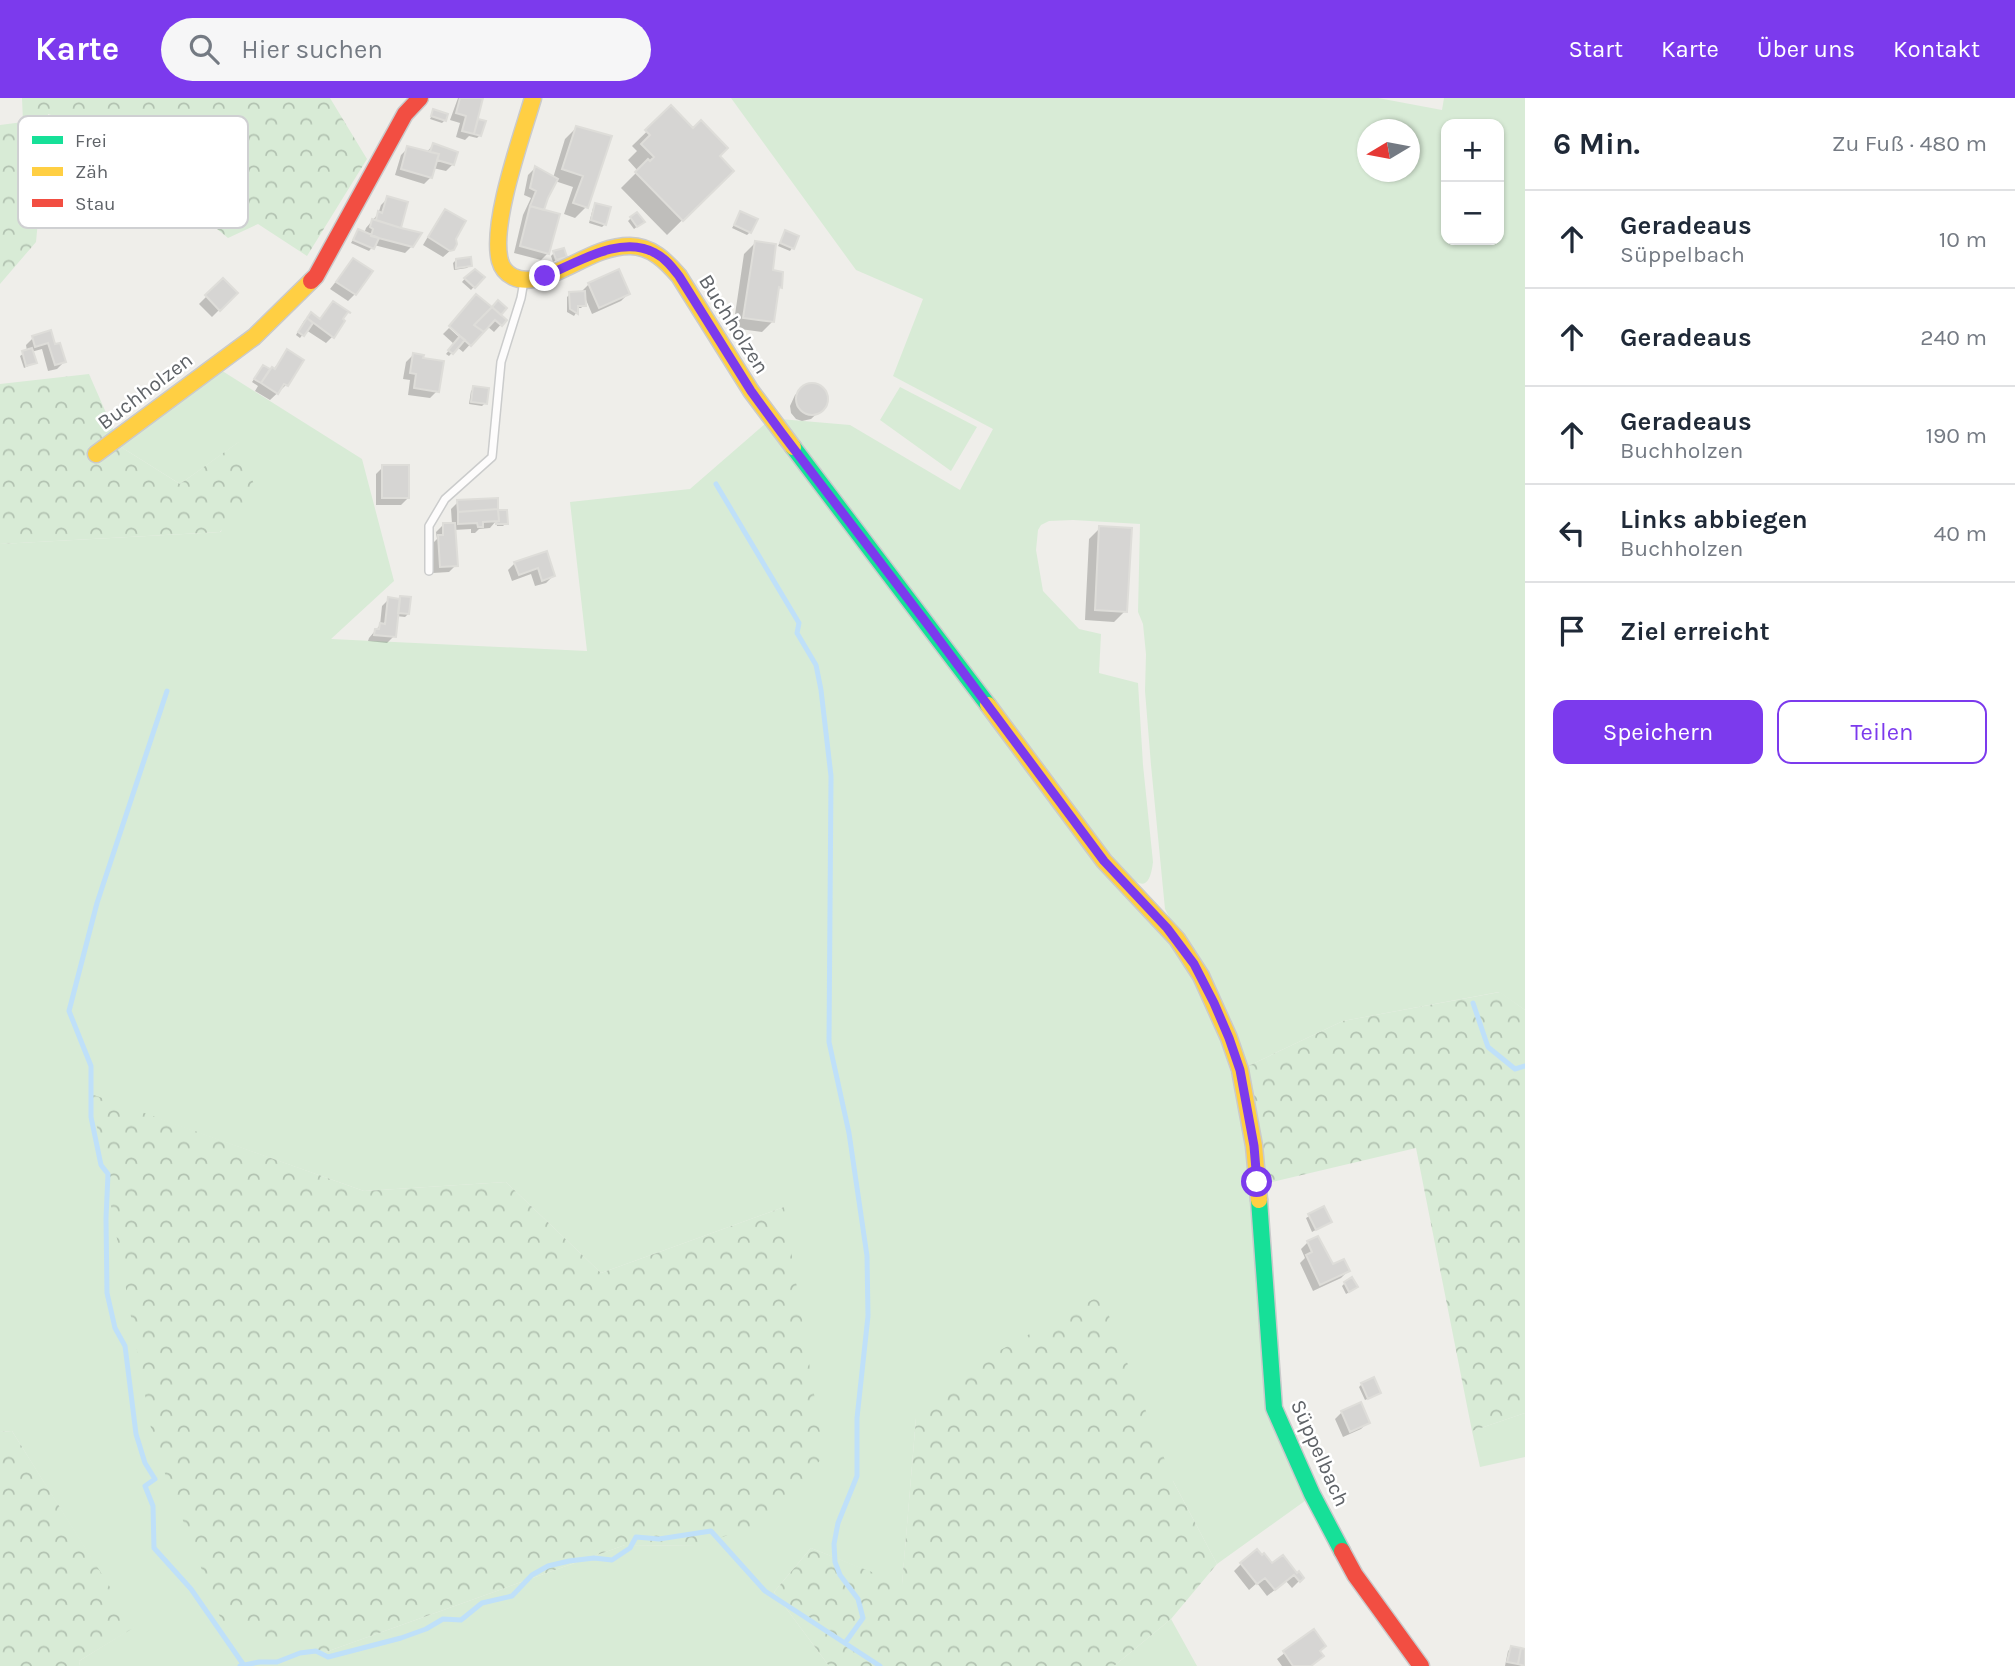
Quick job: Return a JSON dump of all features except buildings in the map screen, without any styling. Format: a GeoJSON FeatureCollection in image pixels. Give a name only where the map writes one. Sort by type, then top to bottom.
{"type":"FeatureCollection","features":[{"type":"Feature","properties":{"kind":"street","name":"Buchholzen"},"geometry":{"type":"LineString","coordinates":[[96,454],[254,337],[316,276],[405,114],[420,98]]}},
{"type":"Feature","properties":{"kind":"street"},"geometry":{"type":"LineString","coordinates":[[524,280],[510,276],[502,268],[498,254],[506,199],[533,98]]}},
{"type":"Feature","properties":{"kind":"street","name":"Buchholzen"},"geometry":{"type":"LineString","coordinates":[[524,280],[545,276],[616,247],[639,247],[654,252],[679,276],[751,391],[1104,861],[1167,928],[1194,964],[1235,1054],[1254,1146]]}},
{"type":"Feature","properties":{"kind":"street","name":"Süppelbach"},"geometry":{"type":"LineString","coordinates":[[1254,1146],[1274,1408],[1312,1494],[1355,1575],[1421,1666]]}},
{"type":"Feature","properties":{"kind":"lane"},"geometry":{"type":"LineString","coordinates":[[429,571],[429,526],[445,499],[492,457],[500,362],[522,298],[524,280]]}},
{"type":"Feature","properties":{"kind":"green space"},"geometry":{"type":"Polygon","coordinates":[[[22,98],[330,98],[367,159],[307,256],[258,224],[228,238],[216,228],[248,228],[248,116],[23,116],[22,98]]]}},
{"type":"Feature","properties":{"kind":"green space"},"geometry":{"type":"Polygon","coordinates":[[[731,98],[1378,98],[1442,110],[1444,98],[1525,98],[1525,1010],[1499,992],[1343,1021],[1246,1067],[1165,909],[1145,691],[1146,654],[1143,624],[1138,612],[1140,524],[1049,521],[1038,530],[1036,550],[1043,591],[1079,629],[1101,634],[1099,673],[1138,683],[1153,862],[1148,880],[1141,884],[1120,867],[780,419],[850,425],[960,490],[993,429],[893,376],[923,299],[856,270],[731,98]]]}},
{"type":"Feature","properties":{"kind":"green space"},"geometry":{"type":"Polygon","coordinates":[[[18,123],[18,228],[37,228],[36,242],[0,284],[0,125],[18,123]]]}},
{"type":"Feature","properties":{"kind":"green space"},"geometry":{"type":"Polygon","coordinates":[[[216,367],[362,459],[394,581],[331,639],[587,651],[570,502],[690,489],[766,423],[1179,953],[1214,1018],[1241,1106],[1271,1407],[1309,1498],[1217,1564],[1173,1481],[916,1418],[902,1585],[811,1548],[774,1592],[829,1666],[80,1666],[79,1661],[134,1627],[12,1431],[0,1432],[0,544],[221,532],[239,442],[180,484],[121,447],[216,367]],[[91,1095],[323,1653],[625,1545],[698,1546],[784,1207],[601,1273],[506,1182],[364,1191],[91,1095]]]}},
{"type":"Feature","properties":{"kind":"green space"},"geometry":{"type":"Polygon","coordinates":[[[89,374],[121,447],[180,484],[240,441],[255,488],[220,532],[0,544],[0,384],[89,374]]]}},
{"type":"Feature","properties":{"kind":"green space"},"geometry":{"type":"Polygon","coordinates":[[[900,387],[977,427],[951,471],[880,420],[900,387]]]}},
{"type":"Feature","properties":{"kind":"green space"},"geometry":{"type":"Polygon","coordinates":[[[1500,992],[1525,1010],[1525,1413],[1472,1431],[1416,1148],[1264,1184],[1246,1067],[1343,1021],[1500,992]]]}},
{"type":"Feature","properties":{"kind":"green space"},"geometry":{"type":"Polygon","coordinates":[[[91,1094],[364,1191],[506,1182],[601,1273],[784,1207],[824,1456],[766,1521],[698,1546],[625,1545],[323,1653],[223,1625],[154,1445],[91,1094]]]}},
{"type":"Feature","properties":{"kind":"green space"},"geometry":{"type":"Polygon","coordinates":[[[1101,1295],[1173,1481],[1217,1564],[1171,1619],[1114,1666],[829,1666],[774,1592],[811,1548],[902,1584],[916,1418],[995,1353],[1101,1295]]]}},
{"type":"Feature","properties":{"kind":"green space"},"geometry":{"type":"Polygon","coordinates":[[[1525,1413],[1525,1457],[1480,1467],[1472,1431],[1525,1413]]]}},
{"type":"Feature","properties":{"kind":"green space"},"geometry":{"type":"Polygon","coordinates":[[[12,1431],[135,1627],[79,1661],[80,1666],[0,1666],[0,1432],[12,1431]]]}},
{"type":"Feature","properties":{"kind":"green space"},"geometry":{"type":"Polygon","coordinates":[[[1171,1619],[1197,1666],[1114,1666],[1171,1619]]]}},
{"type":"Feature","properties":{"kind":"waterway"},"geometry":{"type":"LineString","coordinates":[[716,484],[799,623],[797,633],[816,665],[831,776],[829,1042],[849,1133],[867,1256],[868,1316],[857,1418],[857,1476],[838,1523],[834,1544],[835,1562],[840,1575],[858,1599],[863,1618],[845,1643]]}},
{"type":"Feature","properties":{"kind":"waterway"},"geometry":{"type":"LineString","coordinates":[[167,691],[97,903],[69,1011],[91,1066],[91,1117],[101,1165],[108,1174],[107,1293],[115,1328],[125,1346],[136,1434],[145,1463],[155,1479],[145,1486],[153,1506],[154,1548],[191,1589],[243,1664]]}},
{"type":"Feature","properties":{"kind":"waterway"},"geometry":{"type":"LineString","coordinates":[[1473,1003],[1488,1047],[1515,1069],[1525,1066]]}},
{"type":"Feature","properties":{"kind":"waterway"},"geometry":{"type":"LineString","coordinates":[[240,1666],[277,1662],[300,1653],[316,1651],[328,1657],[401,1638],[426,1629],[443,1619],[461,1620],[482,1603],[512,1596],[532,1575],[548,1566],[594,1558],[612,1560],[630,1548],[636,1537],[659,1539],[711,1531],[765,1591],[880,1666]]}},
{"type":"Feature","properties":{"kind":"traffic: fast"},"geometry":{"type":"LineString","coordinates":[[793,447],[988,705]]}},
{"type":"Feature","properties":{"kind":"traffic: fast"},"geometry":{"type":"LineString","coordinates":[[1259,1200],[1274,1408],[1312,1494],[1342,1551]]}},
{"type":"Feature","properties":{"kind":"traffic: slow"},"geometry":{"type":"LineString","coordinates":[[533,98],[499,225],[500,261],[505,271],[518,279],[534,279],[617,247],[638,247],[651,252],[679,276],[751,391],[793,447]]}},
{"type":"Feature","properties":{"kind":"traffic: slow"},"geometry":{"type":"LineString","coordinates":[[96,454],[254,337],[311,281]]}},
{"type":"Feature","properties":{"kind":"traffic: slow"},"geometry":{"type":"LineString","coordinates":[[988,705],[1104,861],[1177,939],[1201,976],[1229,1038],[1240,1070],[1254,1146],[1259,1200]]}},
{"type":"Feature","properties":{"kind":"traffic: jam"},"geometry":{"type":"LineString","coordinates":[[311,281],[405,114],[420,98]]}},
{"type":"Feature","properties":{"kind":"traffic: jam"},"geometry":{"type":"LineString","coordinates":[[1342,1551],[1355,1575],[1421,1666]]}},
{"type":"Feature","properties":{"kind":"route"},"geometry":{"type":"LineString","coordinates":[[545,276],[609,249],[632,246],[662,257],[679,276],[751,391],[781,432],[1104,861],[1177,939],[1194,964],[1214,1003],[1240,1070],[1254,1146],[1257,1182]]}}]}
